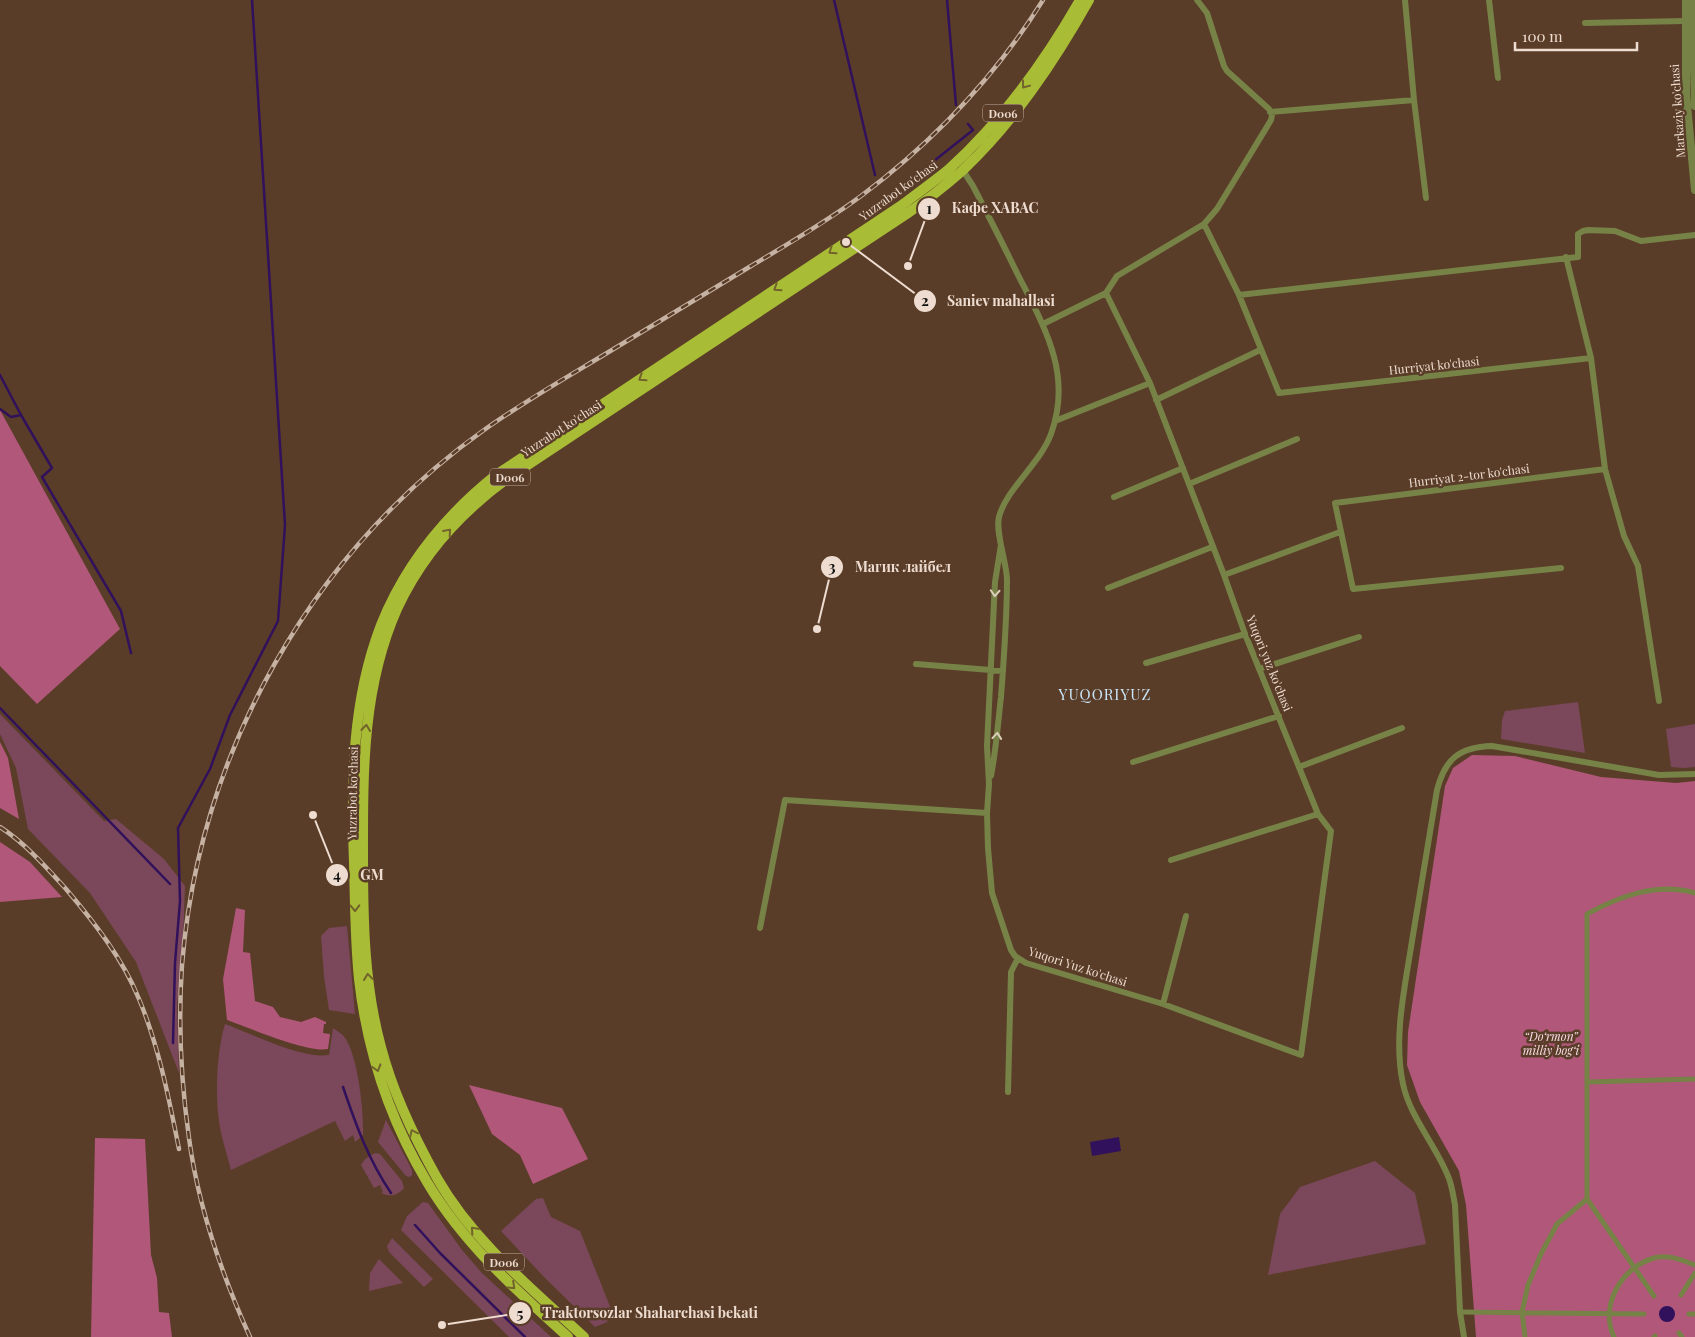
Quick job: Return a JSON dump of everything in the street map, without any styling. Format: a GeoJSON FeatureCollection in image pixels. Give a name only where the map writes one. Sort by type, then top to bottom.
{"type":"FeatureCollection","features":[{"type":"Feature","properties":{"kind":"main road","name":"Yuzrabot ko'chasi"},"geometry":{"type":"LineString","coordinates":[[959,166],[1023,87],[1054,43],[1080,0]]}},
{"type":"Feature","properties":{"kind":"main road","name":"Yuzrabot ko'chasi"},"geometry":{"type":"LineString","coordinates":[[584,1337],[514,1272],[460,1213],[436,1176],[405,1115],[382,1050],[373,1012],[366,946],[363,804],[366,730],[377,666],[386,637],[398,609],[419,571],[446,534],[474,505],[496,487],[855,243],[902,205],[959,166],[1003,128],[1056,56],[1089,0]]}},
{"type":"Feature","properties":{"kind":"main road","name":"Yuzrabot ko'chasi"},"geometry":{"type":"LineString","coordinates":[[568,1337],[506,1281],[452,1220],[426,1181],[394,1116],[374,1060],[363,1005],[356,941],[353,794],[356,736],[368,666],[388,609],[404,579],[431,538],[454,512],[484,485],[523,456],[855,243]]}},
{"type":"Feature","properties":{"kind":"main road"},"geometry":{"type":"LineString","coordinates":[[426,1181],[436,1176]]}},
{"type":"Feature","properties":{"kind":"street"},"geometry":{"type":"LineString","coordinates":[[1043,324],[1106,292],[1117,276],[1204,224],[1217,209],[1271,120],[1272,115],[1270,112],[1227,71],[1207,13],[1197,0]]}},
{"type":"Feature","properties":{"kind":"street"},"geometry":{"type":"LineString","coordinates":[[1405,0],[1414,100],[1426,198]]}},
{"type":"Feature","properties":{"kind":"street"},"geometry":{"type":"LineString","coordinates":[[1489,0],[1498,78]]}},
{"type":"Feature","properties":{"kind":"street","name":"Markaziy ko'chasi"},"geometry":{"type":"LineString","coordinates":[[1686,0],[1689,21],[1694,31],[1695,106]]}},
{"type":"Feature","properties":{"kind":"street","name":"Markaziy ko'chasi"},"geometry":{"type":"LineString","coordinates":[[1694,0],[1689,21],[1684,31],[1686,94],[1695,190]]}},
{"type":"Feature","properties":{"kind":"street"},"geometry":{"type":"LineString","coordinates":[[1585,23],[1689,21]]}},
{"type":"Feature","properties":{"kind":"street"},"geometry":{"type":"LineString","coordinates":[[1684,31],[1694,31]]}},
{"type":"Feature","properties":{"kind":"street"},"geometry":{"type":"LineString","coordinates":[[1270,112],[1414,100]]}},
{"type":"Feature","properties":{"kind":"street","name":"Yuqori Yuz ko'chasi"},"geometry":{"type":"LineString","coordinates":[[959,166],[973,186],[1043,324],[1056,361],[1058,376],[1059,400],[1055,422],[1046,445],[1008,499],[999,518],[1001,545],[1007,577],[1003,671],[996,753],[989,784]]}},
{"type":"Feature","properties":{"kind":"street"},"geometry":{"type":"LineString","coordinates":[[1156,400],[1260,350],[1239,295],[1204,224]]}},
{"type":"Feature","properties":{"kind":"street"},"geometry":{"type":"LineString","coordinates":[[1239,295],[1578,257],[1578,234],[1583,231],[1615,231],[1641,242],[1695,236]]}},
{"type":"Feature","properties":{"kind":"street"},"geometry":{"type":"LineString","coordinates":[[1566,257],[1591,358],[1605,469],[1624,536],[1638,566],[1659,701]]}},
{"type":"Feature","properties":{"kind":"street","name":"Yuqori yuz ko'chasi"},"geometry":{"type":"LineString","coordinates":[[1106,292],[1150,383],[1259,669],[1318,814],[1331,832],[1301,1055]]}},
{"type":"Feature","properties":{"kind":"street","name":"Hurriyat ko'chasi"},"geometry":{"type":"LineString","coordinates":[[1260,350],[1279,393],[1591,358]]}},
{"type":"Feature","properties":{"kind":"street"},"geometry":{"type":"LineString","coordinates":[[1055,422],[1150,383]]}},
{"type":"Feature","properties":{"kind":"street"},"geometry":{"type":"LineString","coordinates":[[1189,484],[1297,439]]}},
{"type":"Feature","properties":{"kind":"street"},"geometry":{"type":"LineString","coordinates":[[1114,497],[1183,468]]}},
{"type":"Feature","properties":{"kind":"street","name":"Hurriyat 2-tor ko'chasi"},"geometry":{"type":"LineString","coordinates":[[1340,532],[1335,503],[1605,469]]}},
{"type":"Feature","properties":{"kind":"street"},"geometry":{"type":"LineString","coordinates":[[1224,575],[1340,532],[1353,589],[1561,568]]}},
{"type":"Feature","properties":{"kind":"street","name":"Yuqori Yuz ko'chasi"},"geometry":{"type":"LineString","coordinates":[[1001,545],[996,582],[987,746],[989,784],[987,813],[992,893],[1010,950],[1026,963],[1163,1004],[1301,1055]]}},
{"type":"Feature","properties":{"kind":"street"},"geometry":{"type":"LineString","coordinates":[[1108,588],[1212,547]]}},
{"type":"Feature","properties":{"kind":"street"},"geometry":{"type":"LineString","coordinates":[[1146,663],[1245,634]]}},
{"type":"Feature","properties":{"kind":"street"},"geometry":{"type":"LineString","coordinates":[[1259,669],[1358,637]]}},
{"type":"Feature","properties":{"kind":"street"},"geometry":{"type":"LineString","coordinates":[[916,664],[1003,671]]}},
{"type":"Feature","properties":{"kind":"street"},"geometry":{"type":"LineString","coordinates":[[1133,762],[1279,716]]}},
{"type":"Feature","properties":{"kind":"street"},"geometry":{"type":"LineString","coordinates":[[1299,767],[1402,728]]}},
{"type":"Feature","properties":{"kind":"street"},"geometry":{"type":"LineString","coordinates":[[1464,1337],[1460,1312],[1455,1205],[1452,1189],[1439,1158],[1410,1106],[1403,1085],[1399,1062],[1400,1028],[1405,982],[1437,790],[1443,773],[1452,759],[1466,750],[1477,746],[1492,746],[1659,775],[1678,776],[1695,774]]}},
{"type":"Feature","properties":{"kind":"street"},"geometry":{"type":"LineString","coordinates":[[760,928],[785,800],[987,813]]}},
{"type":"Feature","properties":{"kind":"street"},"geometry":{"type":"LineString","coordinates":[[1170,860],[1318,814]]}},
{"type":"Feature","properties":{"kind":"street"},"geometry":{"type":"LineString","coordinates":[[1654,1296],[1587,1199],[1587,914],[1608,902],[1637,893],[1665,888],[1695,893]]}},
{"type":"Feature","properties":{"kind":"street"},"geometry":{"type":"LineString","coordinates":[[1163,1004],[1186,916]]}},
{"type":"Feature","properties":{"kind":"street"},"geometry":{"type":"LineString","coordinates":[[1008,1092],[1011,972],[1018,958]]}},
{"type":"Feature","properties":{"kind":"street"},"geometry":{"type":"LineString","coordinates":[[1587,1082],[1695,1079]]}},
{"type":"Feature","properties":{"kind":"street"},"geometry":{"type":"LineString","coordinates":[[1525,1337],[1522,1312],[1528,1285],[1541,1254],[1557,1224],[1587,1199]]}},
{"type":"Feature","properties":{"kind":"street"},"geometry":{"type":"LineString","coordinates":[[1614,1337],[1609,1314],[1610,1305],[1618,1284],[1634,1267],[1655,1258],[1676,1258],[1695,1265]]}},
{"type":"Feature","properties":{"kind":"street"},"geometry":{"type":"LineString","coordinates":[[1680,1295],[1695,1273]]}},
{"type":"Feature","properties":{"kind":"street"},"geometry":{"type":"LineString","coordinates":[[1460,1312],[1644,1314]]}},
{"type":"Feature","properties":{"kind":"shaded area"},"geometry":{"type":"Polygon","coordinates":[[[1578,702],[1585,753],[1501,739],[1502,720],[1505,711],[1578,702]]]}},
{"type":"Feature","properties":{"kind":"shaded area"},"geometry":{"type":"Polygon","coordinates":[[[0,714],[104,821],[116,819],[164,859],[185,886],[183,944],[177,1006],[179,1073],[136,962],[90,893],[28,829],[16,768],[0,734],[0,714]]]}},
{"type":"Feature","properties":{"kind":"shaded area"},"geometry":{"type":"Polygon","coordinates":[[[1695,724],[1695,767],[1671,767],[1666,729],[1695,724]]]}},
{"type":"Feature","properties":{"kind":"shaded area"},"geometry":{"type":"Polygon","coordinates":[[[347,926],[355,1014],[329,1010],[324,976],[321,936],[329,928],[347,926]]]}},
{"type":"Feature","properties":{"kind":"shaded area"},"geometry":{"type":"Polygon","coordinates":[[[225,1024],[291,1050],[318,1055],[329,1055],[333,1028],[341,1034],[350,1046],[357,1071],[363,1135],[355,1142],[353,1135],[345,1141],[335,1121],[231,1170],[220,1127],[217,1098],[219,1059],[225,1024]]]}},
{"type":"Feature","properties":{"kind":"shaded area"},"geometry":{"type":"Polygon","coordinates":[[[386,1120],[412,1170],[410,1177],[406,1176],[378,1142],[386,1120]]]}},
{"type":"Feature","properties":{"kind":"shaded area"},"geometry":{"type":"Polygon","coordinates":[[[1119,1137],[1121,1151],[1092,1156],[1090,1142],[1119,1137]]]}},
{"type":"Feature","properties":{"kind":"shaded area"},"geometry":{"type":"Polygon","coordinates":[[[375,1153],[380,1154],[402,1181],[404,1188],[399,1193],[388,1195],[381,1193],[383,1192],[380,1185],[374,1188],[361,1165],[365,1159],[375,1153]]]}},
{"type":"Feature","properties":{"kind":"shaded area"},"geometry":{"type":"Polygon","coordinates":[[[1375,1161],[1415,1193],[1426,1244],[1268,1275],[1280,1214],[1300,1187],[1375,1161]]]}},
{"type":"Feature","properties":{"kind":"shaded area"},"geometry":{"type":"Polygon","coordinates":[[[543,1198],[551,1217],[580,1231],[611,1309],[607,1322],[595,1327],[501,1231],[536,1199],[543,1198]]]}},
{"type":"Feature","properties":{"kind":"shaded area"},"geometry":{"type":"Polygon","coordinates":[[[423,1202],[428,1203],[462,1250],[481,1272],[551,1337],[509,1337],[401,1230],[407,1216],[423,1202]]]}},
{"type":"Feature","properties":{"kind":"shaded area"},"geometry":{"type":"Polygon","coordinates":[[[392,1238],[433,1279],[424,1287],[389,1252],[387,1246],[392,1238]]]}},
{"type":"Feature","properties":{"kind":"shaded area"},"geometry":{"type":"Polygon","coordinates":[[[379,1259],[403,1283],[369,1291],[370,1273],[379,1259]]]}},
{"type":"Feature","properties":{"kind":"shaded area"},"geometry":{"type":"Polygon","coordinates":[[[1667,1306],[1673,1308],[1675,1314],[1673,1320],[1667,1322],[1661,1320],[1659,1314],[1661,1308],[1667,1306]]]}},
{"type":"Feature","properties":{"kind":"green space"},"geometry":{"type":"Polygon","coordinates":[[[0,410],[120,629],[37,704],[0,666],[0,410]]]}},
{"type":"Feature","properties":{"kind":"green space"},"geometry":{"type":"Polygon","coordinates":[[[0,742],[8,758],[19,819],[0,808],[0,742]]]}},
{"type":"Feature","properties":{"kind":"green space","name":"“Do‘rmon” milliy bog‘i"},"geometry":{"type":"Polygon","coordinates":[[[1472,755],[1515,756],[1601,777],[1676,783],[1695,781],[1695,1337],[1476,1337],[1466,1205],[1459,1171],[1420,1102],[1407,1065],[1408,1032],[1445,786],[1453,768],[1472,755]]]}},
{"type":"Feature","properties":{"kind":"green space"},"geometry":{"type":"Polygon","coordinates":[[[0,842],[30,862],[62,897],[0,902],[0,842]]]}},
{"type":"Feature","properties":{"kind":"green space"},"geometry":{"type":"Polygon","coordinates":[[[236,908],[245,910],[243,952],[250,953],[255,1001],[273,1007],[280,1017],[301,1022],[315,1017],[326,1022],[323,1033],[330,1034],[328,1049],[293,1044],[227,1020],[223,979],[236,908]]]}},
{"type":"Feature","properties":{"kind":"green space"},"geometry":{"type":"Polygon","coordinates":[[[469,1085],[562,1108],[588,1159],[533,1184],[520,1155],[492,1134],[469,1085]]]}},
{"type":"Feature","properties":{"kind":"green space"},"geometry":{"type":"Polygon","coordinates":[[[95,1138],[145,1139],[151,1255],[157,1278],[159,1312],[169,1313],[172,1337],[91,1337],[95,1138]]]}},
{"type":"Feature","properties":{"kind":"waterway"},"geometry":{"type":"LineString","coordinates":[[173,1043],[175,963],[180,901],[178,828],[210,769],[230,715],[278,621],[285,525],[252,0]]}},
{"type":"Feature","properties":{"kind":"waterway"},"geometry":{"type":"LineString","coordinates":[[834,0],[875,175]]}},
{"type":"Feature","properties":{"kind":"waterway"},"geometry":{"type":"LineString","coordinates":[[947,0],[956,105]]}},
{"type":"Feature","properties":{"kind":"waterway"},"geometry":{"type":"LineString","coordinates":[[910,180],[973,130],[968,124]]}},
{"type":"Feature","properties":{"kind":"waterway"},"geometry":{"type":"LineString","coordinates":[[0,375],[52,468],[42,477],[121,611],[131,653]]}},
{"type":"Feature","properties":{"kind":"waterway"},"geometry":{"type":"LineString","coordinates":[[0,409],[11,417],[21,415]]}},
{"type":"Feature","properties":{"kind":"waterway"},"geometry":{"type":"LineString","coordinates":[[0,708],[170,884]]}},
{"type":"Feature","properties":{"kind":"waterway"},"geometry":{"type":"LineString","coordinates":[[343,1087],[369,1155],[391,1193]]}},
{"type":"Feature","properties":{"kind":"waterway"},"geometry":{"type":"LineString","coordinates":[[415,1225],[440,1253],[525,1337]]}},
{"type":"Feature","properties":{"kind":"railway"},"geometry":{"type":"LineString","coordinates":[[250,1337],[212,1240],[193,1164],[182,1073],[180,1030],[181,986],[182,965],[193,886],[212,809],[239,735],[274,664],[317,597],[366,536],[422,480],[484,430],[513,410],[807,232],[861,196],[938,131],[961,107],[1004,56],[1043,0]]}},
{"type":"Feature","properties":{"kind":"railway"},"geometry":{"type":"LineString","coordinates":[[0,827],[27,848],[66,889],[97,928],[125,970],[139,999],[158,1054],[179,1149]]}},
{"type":"Feature","properties":{"kind":"place","name":"Saniev mahallasi"},"geometry":{"type":"Point","coordinates":[846,242]}},
{"type":"Feature","properties":{"kind":"place","name":"Кафе ХАВАС"},"geometry":{"type":"Point","coordinates":[908,266]}},
{"type":"Feature","properties":{"kind":"place","name":"Магик лайбел"},"geometry":{"type":"Point","coordinates":[817,629]}},
{"type":"Feature","properties":{"kind":"place","name":"GM"},"geometry":{"type":"Point","coordinates":[313,815]}},
{"type":"Feature","properties":{"kind":"place","name":"Traktorsozlar Shaharchasi bekati"},"geometry":{"type":"Point","coordinates":[442,1325]}},
{"type":"Feature","properties":{"kind":"district","name":"YUQORIYUZ"},"geometry":{"type":"Point","coordinates":[1105,694]}}]}
